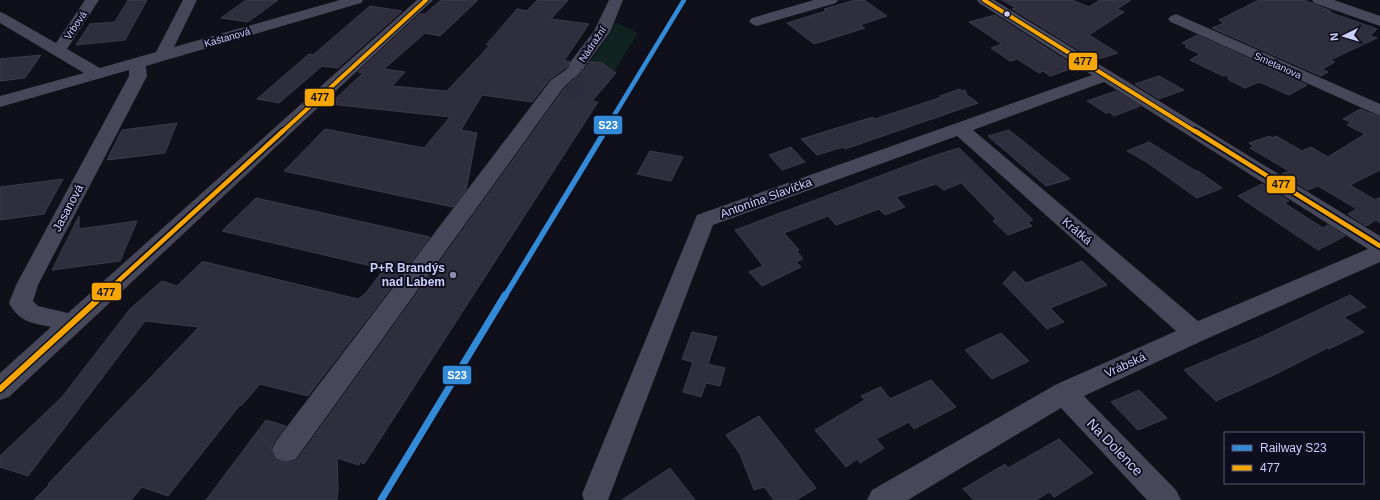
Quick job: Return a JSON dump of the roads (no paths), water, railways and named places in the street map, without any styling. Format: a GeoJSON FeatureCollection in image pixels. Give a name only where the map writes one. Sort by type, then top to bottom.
{"type":"FeatureCollection","features":[{"type":"Feature","properties":{"kind":"street","name":"Vrbová"},"geometry":{"type":"LineString","coordinates":[[58,51],[92,0]]}},
{"type":"Feature","properties":{"kind":"street"},"geometry":{"type":"LineString","coordinates":[[163,55],[190,0]]}},
{"type":"Feature","properties":{"kind":"street","name":"Kaštanová"},"geometry":{"type":"LineString","coordinates":[[0,102],[356,0]]}},
{"type":"Feature","properties":{"kind":"street"},"geometry":{"type":"LineString","coordinates":[[0,389],[426,0]]}},
{"type":"Feature","properties":{"kind":"street","name":"Nádražní"},"geometry":{"type":"LineString","coordinates":[[286,450],[557,84],[575,68],[602,32],[616,0]]}},
{"type":"Feature","properties":{"kind":"street"},"geometry":{"type":"LineString","coordinates":[[757,21],[831,0]]}},
{"type":"Feature","properties":{"kind":"street"},"geometry":{"type":"LineString","coordinates":[[984,0],[1380,246]]}},
{"type":"Feature","properties":{"kind":"street"},"geometry":{"type":"LineString","coordinates":[[1319,0],[1380,21]]}},
{"type":"Feature","properties":{"kind":"street"},"geometry":{"type":"LineString","coordinates":[[0,17],[98,74]]}},
{"type":"Feature","properties":{"kind":"street","name":"Smetanova"},"geometry":{"type":"LineString","coordinates":[[1176,19],[1380,110]]}},
{"type":"Feature","properties":{"kind":"street","name":"Jasanová"},"geometry":{"type":"LineString","coordinates":[[72,323],[31,313],[21,303],[27,285],[138,76],[137,63]]}},
{"type":"Feature","properties":{"kind":"street","name":"Antonína Slavíčka"},"geometry":{"type":"LineString","coordinates":[[596,494],[704,220],[1105,76]]}},
{"type":"Feature","properties":{"kind":"street","name":"Krátká"},"geometry":{"type":"LineString","coordinates":[[959,128],[1195,333]]}},
{"type":"Feature","properties":{"kind":"street","name":"Vrábská"},"geometry":{"type":"LineString","coordinates":[[882,500],[1064,393],[1195,333],[1380,253]]}},
{"type":"Feature","properties":{"kind":"street","name":"Na Dolence"},"geometry":{"type":"LineString","coordinates":[[1064,393],[1166,500]]}},
{"type":"Feature","properties":{"kind":"tunnel"},"geometry":{"type":"LineString","coordinates":[[574,99],[576,89],[571,77],[577,65]]}},
{"type":"Feature","properties":{"kind":"rail line","name":"S23"},"geometry":{"type":"LineString","coordinates":[[381,500],[684,0]]}},
{"type":"Feature","properties":{"kind":"place","name":"P+R Brandýs nad Labem"},"geometry":{"type":"Point","coordinates":[453,275]}}]}
